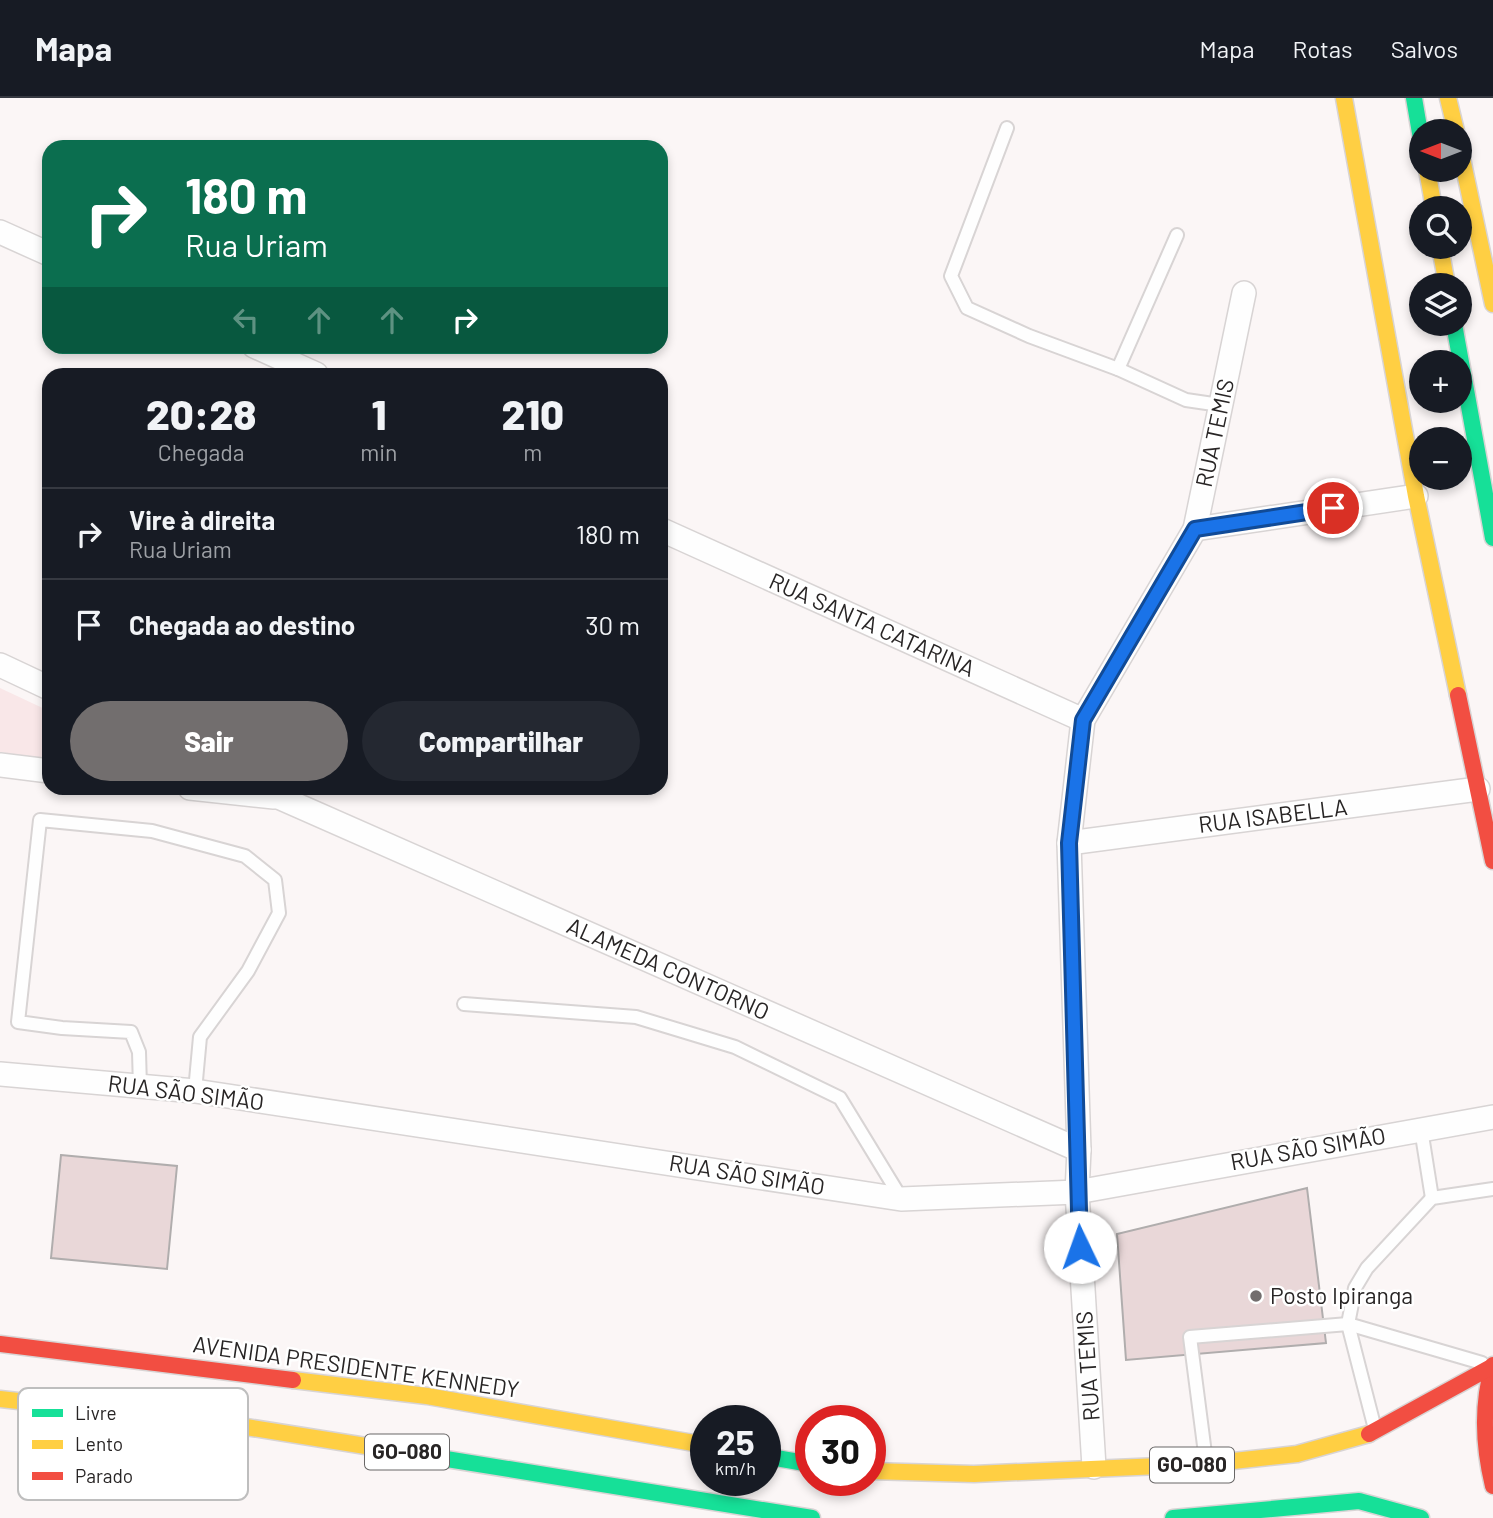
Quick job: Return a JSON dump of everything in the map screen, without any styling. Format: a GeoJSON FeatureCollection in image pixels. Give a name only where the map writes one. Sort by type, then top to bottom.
{"type":"FeatureCollection","features":[{"type":"Feature","properties":{"kind":"highway"},"geometry":{"type":"LineString","coordinates":[[1343,98],[1416,496],[1493,860]]}},
{"type":"Feature","properties":{"kind":"highway"},"geometry":{"type":"LineString","coordinates":[[1414,98],[1418,119]]}},
{"type":"Feature","properties":{"kind":"highway"},"geometry":{"type":"LineString","coordinates":[[1448,98],[1453,119]]}},
{"type":"Feature","properties":{"kind":"highway"},"geometry":{"type":"LineString","coordinates":[[1467,182],[1493,304]]}},
{"type":"Feature","properties":{"kind":"highway"},"geometry":{"type":"LineString","coordinates":[[1456,336],[1493,538]]}},
{"type":"Feature","properties":{"kind":"highway","name":"AVENIDA PRESIDENTE KENNEDY"},"geometry":{"type":"LineString","coordinates":[[0,1344],[427,1396],[690,1442]]}},
{"type":"Feature","properties":{"kind":"highway"},"geometry":{"type":"LineString","coordinates":[[1493,1366],[1485,1388],[1482,1429],[1493,1486]]}},
{"type":"Feature","properties":{"kind":"highway","name":"GO-080"},"geometry":{"type":"LineString","coordinates":[[886,1471],[974,1474],[1206,1464],[1297,1454],[1376,1433],[1493,1366]]}},
{"type":"Feature","properties":{"kind":"highway","name":"GO-080"},"geometry":{"type":"LineString","coordinates":[[0,1399],[18,1401]]}},
{"type":"Feature","properties":{"kind":"highway","name":"GO-080"},"geometry":{"type":"LineString","coordinates":[[248,1427],[812,1518]]}},
{"type":"Feature","properties":{"kind":"highway","name":"GO-080"},"geometry":{"type":"LineString","coordinates":[[1173,1518],[1359,1501],[1421,1518]]}},
{"type":"Feature","properties":{"kind":"street"},"geometry":{"type":"LineString","coordinates":[[0,232],[42,251]]}},
{"type":"Feature","properties":{"kind":"street","name":"RUA TEMIS"},"geometry":{"type":"LineString","coordinates":[[1094,1467],[1077,1192],[1079,1150],[1069,843],[1083,720],[1195,529],[1244,293]]}},
{"type":"Feature","properties":{"kind":"street"},"geometry":{"type":"LineString","coordinates":[[272,354],[303,368]]}},
{"type":"Feature","properties":{"kind":"street"},"geometry":{"type":"LineString","coordinates":[[1195,529],[1416,496]]}},
{"type":"Feature","properties":{"kind":"street","name":"RUA SANTA CATARINA"},"geometry":{"type":"LineString","coordinates":[[668,533],[1083,720]]}},
{"type":"Feature","properties":{"kind":"street"},"geometry":{"type":"LineString","coordinates":[[0,665],[42,685]]}},
{"type":"Feature","properties":{"kind":"street"},"geometry":{"type":"LineString","coordinates":[[0,765],[42,770]]}},
{"type":"Feature","properties":{"kind":"street","name":"RUA ISABELLA"},"geometry":{"type":"LineString","coordinates":[[1069,843],[1478,789]]}},
{"type":"Feature","properties":{"kind":"street"},"geometry":{"type":"LineString","coordinates":[[254,795],[281,798]]}},
{"type":"Feature","properties":{"kind":"street","name":"ALAMEDA CONTORNO"},"geometry":{"type":"LineString","coordinates":[[274,795],[1079,1150]]}},
{"type":"Feature","properties":{"kind":"street","name":"RUA SÃO SIMÃO"},"geometry":{"type":"LineString","coordinates":[[0,1074],[195,1091],[901,1199],[1077,1192],[1493,1117]]}},
{"type":"Feature","properties":{"kind":"lane"},"geometry":{"type":"LineString","coordinates":[[1007,128],[951,276],[967,308],[1029,336],[1118,369],[1186,400],[1220,405]]}},
{"type":"Feature","properties":{"kind":"lane"},"geometry":{"type":"LineString","coordinates":[[1118,369],[1177,235]]}},
{"type":"Feature","properties":{"kind":"lane"},"geometry":{"type":"LineString","coordinates":[[140,1087],[139,1052],[131,1032],[62,1028],[18,1021],[40,820],[152,831],[245,856],[275,880],[279,913],[248,971],[200,1037],[195,1091]]}},
{"type":"Feature","properties":{"kind":"lane"},"geometry":{"type":"LineString","coordinates":[[464,1004],[636,1017],[735,1047],[840,1098],[901,1199]]}},
{"type":"Feature","properties":{"kind":"lane"},"geometry":{"type":"LineString","coordinates":[[1422,1129],[1432,1198]]}},
{"type":"Feature","properties":{"kind":"lane"},"geometry":{"type":"LineString","coordinates":[[1376,1433],[1348,1324],[1355,1288],[1367,1268],[1432,1198],[1493,1189]]}},
{"type":"Feature","properties":{"kind":"lane"},"geometry":{"type":"LineString","coordinates":[[1206,1464],[1190,1337],[1348,1324],[1493,1366]]}},
{"type":"Feature","properties":{"kind":"shaded area"},"geometry":{"type":"Polygon","coordinates":[[[0,688],[42,708],[42,758],[0,752],[0,688]]]}},
{"type":"Feature","properties":{"kind":"building"},"geometry":{"type":"Polygon","coordinates":[[[61,1155],[177,1166],[167,1269],[51,1258],[61,1155]]]}},
{"type":"Feature","properties":{"kind":"building"},"geometry":{"type":"Polygon","coordinates":[[[1307,1188],[1326,1343],[1126,1360],[1117,1234],[1307,1188]]]}},
{"type":"Feature","properties":{"kind":"traffic: fast"},"geometry":{"type":"LineString","coordinates":[[1414,98],[1418,119]]}},
{"type":"Feature","properties":{"kind":"traffic: fast"},"geometry":{"type":"LineString","coordinates":[[1456,336],[1493,538]]}},
{"type":"Feature","properties":{"kind":"traffic: fast"},"geometry":{"type":"LineString","coordinates":[[372,1447],[812,1518]]}},
{"type":"Feature","properties":{"kind":"traffic: fast"},"geometry":{"type":"LineString","coordinates":[[781,1459],[795,1461]]}},
{"type":"Feature","properties":{"kind":"traffic: fast"},"geometry":{"type":"LineString","coordinates":[[1173,1518],[1359,1501],[1421,1518]]}},
{"type":"Feature","properties":{"kind":"traffic: slow"},"geometry":{"type":"LineString","coordinates":[[1344,98],[1416,496],[1458,695]]}},
{"type":"Feature","properties":{"kind":"traffic: slow"},"geometry":{"type":"LineString","coordinates":[[1448,98],[1453,119]]}},
{"type":"Feature","properties":{"kind":"traffic: slow"},"geometry":{"type":"LineString","coordinates":[[1429,182],[1432,196]]}},
{"type":"Feature","properties":{"kind":"traffic: slow"},"geometry":{"type":"LineString","coordinates":[[1467,182],[1493,304]]}},
{"type":"Feature","properties":{"kind":"traffic: slow"},"geometry":{"type":"LineString","coordinates":[[1442,259],[1445,273]]}},
{"type":"Feature","properties":{"kind":"traffic: slow"},"geometry":{"type":"LineString","coordinates":[[293,1380],[427,1396],[690,1442]]}},
{"type":"Feature","properties":{"kind":"traffic: slow"},"geometry":{"type":"LineString","coordinates":[[0,1399],[18,1401]]}},
{"type":"Feature","properties":{"kind":"traffic: slow"},"geometry":{"type":"LineString","coordinates":[[248,1427],[372,1447]]}},
{"type":"Feature","properties":{"kind":"traffic: slow"},"geometry":{"type":"LineString","coordinates":[[886,1471],[974,1474],[1206,1464],[1297,1454],[1369,1434]]}},
{"type":"Feature","properties":{"kind":"traffic: jam"},"geometry":{"type":"LineString","coordinates":[[1458,695],[1493,861]]}},
{"type":"Feature","properties":{"kind":"traffic: jam"},"geometry":{"type":"LineString","coordinates":[[0,1344],[293,1380]]}},
{"type":"Feature","properties":{"kind":"traffic: jam"},"geometry":{"type":"LineString","coordinates":[[1493,1365],[1485,1410],[1487,1456],[1493,1486]]}},
{"type":"Feature","properties":{"kind":"traffic: jam"},"geometry":{"type":"LineString","coordinates":[[1369,1434],[1493,1366]]}},
{"type":"Feature","properties":{"kind":"place","name":"Posto Ipiranga"},"geometry":{"type":"Point","coordinates":[1256,1296]}},
{"type":"Feature","properties":{"kind":"route"},"geometry":{"type":"LineString","coordinates":[[1080,1247],[1069,843],[1083,720],[1195,529],[1333,508]]}}]}
